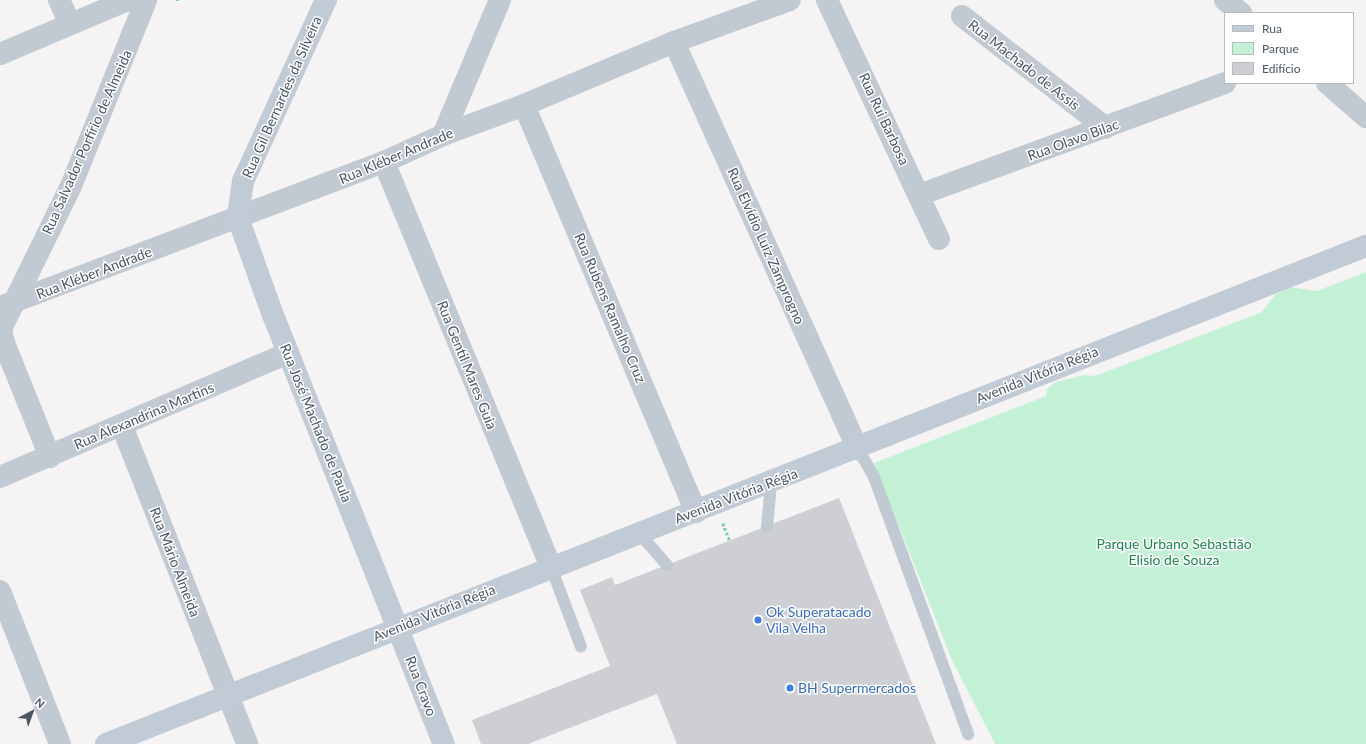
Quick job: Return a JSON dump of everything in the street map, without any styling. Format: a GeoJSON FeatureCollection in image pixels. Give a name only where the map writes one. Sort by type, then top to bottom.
{"type":"FeatureCollection","features":[{"type":"Feature","properties":{"kind":"street"},"geometry":{"type":"LineString","coordinates":[[59,0],[70,24]]}},
{"type":"Feature","properties":{"kind":"street"},"geometry":{"type":"LineString","coordinates":[[0,54],[128,0]]}},
{"type":"Feature","properties":{"kind":"street","name":"Rua Salvador Porfírio de Almeida"},"geometry":{"type":"LineString","coordinates":[[50,457],[4,343],[1,329],[6,305],[71,186],[146,0]]}},
{"type":"Feature","properties":{"kind":"street","name":"Rua Gil Bernardes da Silveira"},"geometry":{"type":"LineString","coordinates":[[238,218],[243,181],[326,0]]}},
{"type":"Feature","properties":{"kind":"street"},"geometry":{"type":"LineString","coordinates":[[442,136],[500,0]]}},
{"type":"Feature","properties":{"kind":"street","name":"Rua Kléber Andrade"},"geometry":{"type":"LineString","coordinates":[[6,305],[384,162],[442,136],[524,105],[767,4],[790,0]]}},
{"type":"Feature","properties":{"kind":"street","name":"Rua Rui Barbosa"},"geometry":{"type":"LineString","coordinates":[[828,0],[940,239]]}},
{"type":"Feature","properties":{"kind":"street"},"geometry":{"type":"LineString","coordinates":[[1225,0],[1240,12]]}},
{"type":"Feature","properties":{"kind":"street","name":"Rua Machado de Assis"},"geometry":{"type":"LineString","coordinates":[[962,16],[1106,128]]}},
{"type":"Feature","properties":{"kind":"street","name":"Rua Elvídio Luiz Zamprogno"},"geometry":{"type":"LineString","coordinates":[[674,42],[858,449]]}},
{"type":"Feature","properties":{"kind":"street","name":"Rua Olavo Bilac"},"geometry":{"type":"LineString","coordinates":[[919,195],[1106,128],[1224,83]]}},
{"type":"Feature","properties":{"kind":"street"},"geometry":{"type":"LineString","coordinates":[[1328,84],[1366,117]]}},
{"type":"Feature","properties":{"kind":"street","name":"Rua Rubens Ramalho Cruz"},"geometry":{"type":"LineString","coordinates":[[524,105],[696,512]]}},
{"type":"Feature","properties":{"kind":"street","name":"Rua Gentil Mares Guia"},"geometry":{"type":"LineString","coordinates":[[384,162],[550,567]]}},
{"type":"Feature","properties":{"kind":"street","name":"Rua José Machado de Paula"},"geometry":{"type":"LineString","coordinates":[[238,218],[288,353],[397,628]]}},
{"type":"Feature","properties":{"kind":"street","name":"Avenida Vitória Régia"},"geometry":{"type":"LineString","coordinates":[[106,744],[228,697],[550,567],[858,449],[1059,366],[1366,246]]}},
{"type":"Feature","properties":{"kind":"street","name":"Rua Alexandrina Martins"},"geometry":{"type":"LineString","coordinates":[[0,478],[288,353]]}},
{"type":"Feature","properties":{"kind":"street","name":"Rua Mário Almeida"},"geometry":{"type":"LineString","coordinates":[[122,426],[247,744]]}},
{"type":"Feature","properties":{"kind":"street"},"geometry":{"type":"LineString","coordinates":[[0,590],[60,744]]}},
{"type":"Feature","properties":{"kind":"street","name":"Rua Cravo"},"geometry":{"type":"LineString","coordinates":[[397,628],[444,744]]}},
{"type":"Feature","properties":{"kind":"lane"},"geometry":{"type":"LineString","coordinates":[[858,449],[874,477],[968,734]]}},
{"type":"Feature","properties":{"kind":"lane"},"geometry":{"type":"LineString","coordinates":[[766,527],[771,482]]}},
{"type":"Feature","properties":{"kind":"lane"},"geometry":{"type":"LineString","coordinates":[[639,533],[667,565]]}},
{"type":"Feature","properties":{"kind":"lane"},"geometry":{"type":"LineString","coordinates":[[550,567],[581,647]]}},
{"type":"Feature","properties":{"kind":"green space","name":"Parque Urbano Sebastião Elisio de Souza"},"geometry":{"type":"Polygon","coordinates":[[[1366,272],[1366,744],[995,744],[952,660],[874,463],[1046,396],[1047,389],[1056,382],[1084,375],[1095,376],[1262,312],[1275,295],[1289,287],[1317,291],[1366,272]]]}},
{"type":"Feature","properties":{"kind":"building","name":"Ok Superatacado Vila Velha"},"geometry":{"type":"Polygon","coordinates":[[[839,498],[936,744],[677,744],[657,694],[528,744],[481,744],[472,720],[610,666],[580,590],[612,577],[615,585],[839,498]]]}},
{"type":"Feature","properties":{"kind":"place","name":"Ok Superatacado Vila Velha"},"geometry":{"type":"Point","coordinates":[758,620]}},
{"type":"Feature","properties":{"kind":"place","name":"BH Supermercados"},"geometry":{"type":"Point","coordinates":[790,688]}}]}
